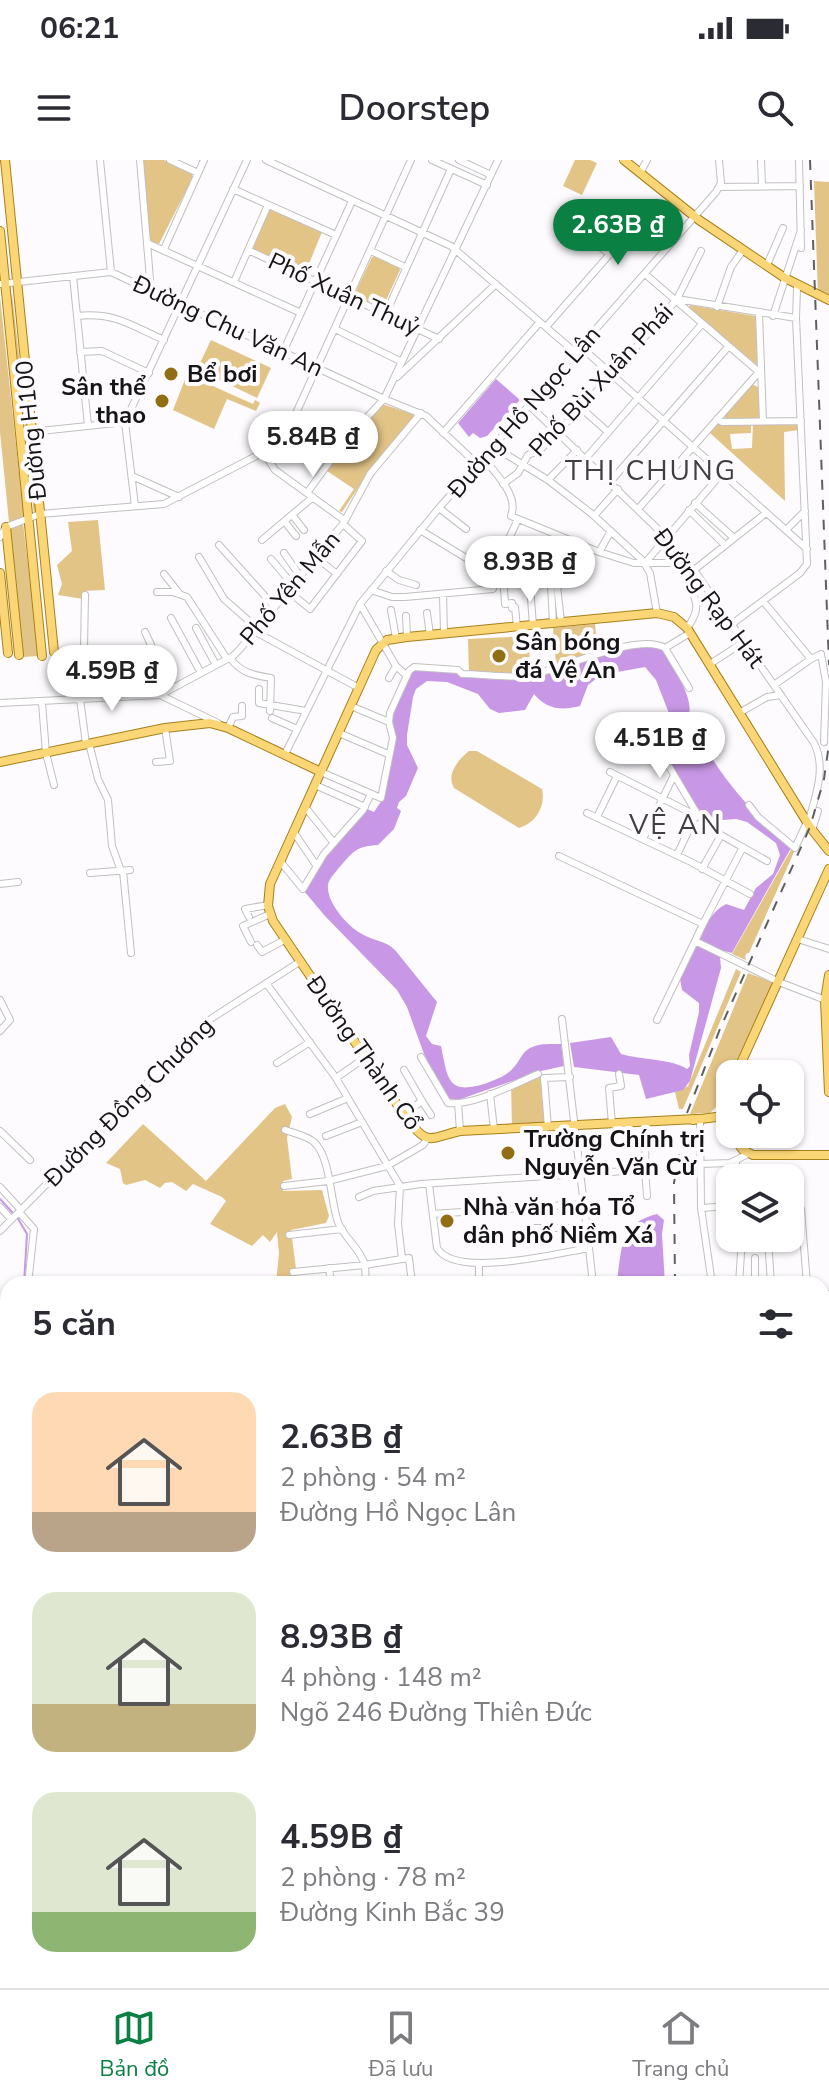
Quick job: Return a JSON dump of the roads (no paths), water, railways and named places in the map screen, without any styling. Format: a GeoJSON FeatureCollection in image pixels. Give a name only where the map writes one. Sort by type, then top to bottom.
{"type":"FeatureCollection","features":[{"type":"Feature","properties":{"kind":"main road","name":"Đường H100"},"geometry":{"type":"LineString","coordinates":[[5,160],[7,284],[42,656]]}},
{"type":"Feature","properties":{"kind":"main road"},"geometry":{"type":"LineString","coordinates":[[624,160],[694,216],[767,265],[806,296],[829,303]]}},
{"type":"Feature","properties":{"kind":"main road","name":"Đường H100"},"geometry":{"type":"LineString","coordinates":[[0,231],[31,432],[54,652]]}},
{"type":"Feature","properties":{"kind":"main road"},"geometry":{"type":"LineString","coordinates":[[785,278],[829,303]]}},
{"type":"Feature","properties":{"kind":"main road","name":"Đường H100"},"geometry":{"type":"LineString","coordinates":[[6,527],[19,655]]}},
{"type":"Feature","properties":{"kind":"main road"},"geometry":{"type":"LineString","coordinates":[[0,573],[8,653]]}},
{"type":"Feature","properties":{"kind":"main road"},"geometry":{"type":"LineString","coordinates":[[269,909],[269,889],[280,861],[376,650],[383,642],[396,638],[444,633],[657,613],[672,616],[688,631],[809,825],[829,851]]}},
{"type":"Feature","properties":{"kind":"main road"},"geometry":{"type":"LineString","coordinates":[[0,762],[203,723],[226,727],[321,772]]}},
{"type":"Feature","properties":{"kind":"main road"},"geometry":{"type":"LineString","coordinates":[[743,1060],[829,869]]}},
{"type":"Feature","properties":{"kind":"main road","name":"Đường Thành Cổ"},"geometry":{"type":"LineString","coordinates":[[269,909],[404,1114],[419,1135],[427,1139],[460,1131],[692,1121],[716,1117]]}},
{"type":"Feature","properties":{"kind":"main road"},"geometry":{"type":"LineString","coordinates":[[829,975],[829,1092]]}},
{"type":"Feature","properties":{"kind":"main road"},"geometry":{"type":"LineString","coordinates":[[743,1148],[748,1154],[762,1157],[829,1155]]}},
{"type":"Feature","properties":{"kind":"street"},"geometry":{"type":"LineString","coordinates":[[100,160],[111,272]]}},
{"type":"Feature","properties":{"kind":"street"},"geometry":{"type":"LineString","coordinates":[[140,160],[151,291]]}},
{"type":"Feature","properties":{"kind":"street"},"geometry":{"type":"LineString","coordinates":[[170,160],[198,173]]}},
{"type":"Feature","properties":{"kind":"street"},"geometry":{"type":"LineString","coordinates":[[164,249],[204,160]]}},
{"type":"Feature","properties":{"kind":"street"},"geometry":{"type":"LineString","coordinates":[[135,506],[125,422],[247,160]]}},
{"type":"Feature","properties":{"kind":"street"},"geometry":{"type":"LineString","coordinates":[[266,160],[457,250],[543,325],[612,374],[807,549]]}},
{"type":"Feature","properties":{"kind":"street"},"geometry":{"type":"LineString","coordinates":[[0,537],[6,527],[40,514],[164,504],[264,453],[286,436],[411,160]]}},
{"type":"Feature","properties":{"kind":"street"},"geometry":{"type":"LineString","coordinates":[[432,160],[487,185]]}},
{"type":"Feature","properties":{"kind":"street"},"geometry":{"type":"LineString","coordinates":[[459,160],[491,175]]}},
{"type":"Feature","properties":{"kind":"street"},"geometry":{"type":"LineString","coordinates":[[262,540],[293,516],[344,442],[384,399],[498,160]]}},
{"type":"Feature","properties":{"kind":"street"},"geometry":{"type":"LineString","coordinates":[[641,171],[647,160]]}},
{"type":"Feature","properties":{"kind":"street"},"geometry":{"type":"LineString","coordinates":[[719,160],[720,187],[800,186]]}},
{"type":"Feature","properties":{"kind":"street"},"geometry":{"type":"LineString","coordinates":[[761,160],[762,186]]}},
{"type":"Feature","properties":{"kind":"street"},"geometry":{"type":"LineString","coordinates":[[799,160],[801,248]]}},
{"type":"Feature","properties":{"kind":"street"},"geometry":{"type":"LineString","coordinates":[[386,313],[451,169]]}},
{"type":"Feature","properties":{"kind":"street","name":"Đường Hồ Ngọc Lân"},"geometry":{"type":"LineString","coordinates":[[285,754],[360,604],[420,530],[720,187]]}},
{"type":"Feature","properties":{"kind":"street"},"geometry":{"type":"LineString","coordinates":[[233,189],[336,235]]}},
{"type":"Feature","properties":{"kind":"street"},"geometry":{"type":"LineString","coordinates":[[283,352],[352,201]]}},
{"type":"Feature","properties":{"kind":"street"},"geometry":{"type":"LineString","coordinates":[[234,282],[268,205]]}},
{"type":"Feature","properties":{"kind":"street"},"geometry":{"type":"LineString","coordinates":[[443,433],[638,221],[636,213],[628,207]]}},
{"type":"Feature","properties":{"kind":"street"},"geometry":{"type":"LineString","coordinates":[[567,224],[610,254]]}},
{"type":"Feature","properties":{"kind":"street"},"geometry":{"type":"LineString","coordinates":[[767,265],[783,228]]}},
{"type":"Feature","properties":{"kind":"street"},"geometry":{"type":"LineString","coordinates":[[773,316],[801,230]]}},
{"type":"Feature","properties":{"kind":"street"},"geometry":{"type":"LineString","coordinates":[[147,243],[301,313]]}},
{"type":"Feature","properties":{"kind":"street","name":"Phố Xuân Thuỷ"},"geometry":{"type":"LineString","coordinates":[[248,250],[439,339]]}},
{"type":"Feature","properties":{"kind":"street"},"geometry":{"type":"LineString","coordinates":[[717,307],[731,267],[743,250]]}},
{"type":"Feature","properties":{"kind":"street"},"geometry":{"type":"LineString","coordinates":[[371,251],[405,267]]}},
{"type":"Feature","properties":{"kind":"street","name":"Phố Bùi Xuân Phái"},"geometry":{"type":"LineString","coordinates":[[503,484],[523,467],[528,455],[540,450],[581,408],[677,299],[701,251]]}},
{"type":"Feature","properties":{"kind":"street","name":"Đường Chu Văn An"},"geometry":{"type":"LineString","coordinates":[[7,284],[111,272],[384,399],[421,413],[478,465]]}},
{"type":"Feature","properties":{"kind":"street"},"geometry":{"type":"LineString","coordinates":[[645,274],[759,372]]}},
{"type":"Feature","properties":{"kind":"street"},"geometry":{"type":"LineString","coordinates":[[73,276],[88,426]]}},
{"type":"Feature","properties":{"kind":"street"},"geometry":{"type":"LineString","coordinates":[[394,379],[496,284]]}},
{"type":"Feature","properties":{"kind":"street"},"geometry":{"type":"LineString","coordinates":[[732,624],[805,569],[808,557],[797,288]]}},
{"type":"Feature","properties":{"kind":"street"},"geometry":{"type":"LineString","coordinates":[[677,299],[796,318]]}},
{"type":"Feature","properties":{"kind":"street"},"geometry":{"type":"LineString","coordinates":[[77,316],[103,314],[114,317],[164,340]]}},
{"type":"Feature","properties":{"kind":"street"},"geometry":{"type":"LineString","coordinates":[[759,314],[763,421]]}},
{"type":"Feature","properties":{"kind":"street"},"geometry":{"type":"LineString","coordinates":[[586,458],[702,324]]}},
{"type":"Feature","properties":{"kind":"street"},"geometry":{"type":"LineString","coordinates":[[335,329],[402,362]]}},
{"type":"Feature","properties":{"kind":"street"},"geometry":{"type":"LineString","coordinates":[[610,482],[728,347]]}},
{"type":"Feature","properties":{"kind":"street"},"geometry":{"type":"LineString","coordinates":[[80,352],[102,351],[149,373]]}},
{"type":"Feature","properties":{"kind":"street"},"geometry":{"type":"LineString","coordinates":[[638,509],[759,372]]}},
{"type":"Feature","properties":{"kind":"street","name":"Đường Rạp Hát"},"geometry":{"type":"LineString","coordinates":[[530,406],[618,489],[694,570],[814,743],[820,770],[809,825]]}},
{"type":"Feature","properties":{"kind":"street"},"geometry":{"type":"LineString","coordinates":[[581,408],[608,432]]}},
{"type":"Feature","properties":{"kind":"street","name":"Phố Yên Mẫn"},"geometry":{"type":"LineString","coordinates":[[160,695],[228,658],[255,630],[273,605],[317,558],[344,522],[370,474],[421,413]]}},
{"type":"Feature","properties":{"kind":"street"},"geometry":{"type":"LineString","coordinates":[[717,419],[722,422],[801,421]]}},
{"type":"Feature","properties":{"kind":"street"},"geometry":{"type":"LineString","coordinates":[[31,432],[125,422]]}},
{"type":"Feature","properties":{"kind":"street"},"geometry":{"type":"LineString","coordinates":[[494,447],[548,480],[594,516],[645,563],[653,585],[657,613]]}},
{"type":"Feature","properties":{"kind":"street"},"geometry":{"type":"LineString","coordinates":[[548,480],[577,450]]}},
{"type":"Feature","properties":{"kind":"street"},"geometry":{"type":"LineString","coordinates":[[264,453],[275,470],[344,522],[362,541],[310,609],[271,559]]}},
{"type":"Feature","properties":{"kind":"street"},"geometry":{"type":"LineString","coordinates":[[484,458],[514,500],[511,516],[634,563],[687,563]]}},
{"type":"Feature","properties":{"kind":"street"},"geometry":{"type":"LineString","coordinates":[[645,563],[722,473]]}},
{"type":"Feature","properties":{"kind":"street"},"geometry":{"type":"LineString","coordinates":[[132,476],[179,497]]}},
{"type":"Feature","properties":{"kind":"street"},"geometry":{"type":"LineString","coordinates":[[594,516],[618,489]]}},
{"type":"Feature","properties":{"kind":"street"},"geometry":{"type":"LineString","coordinates":[[695,503],[734,538]]}},
{"type":"Feature","properties":{"kind":"street"},"geometry":{"type":"LineString","coordinates":[[439,508],[466,529]]}},
{"type":"Feature","properties":{"kind":"street"},"geometry":{"type":"LineString","coordinates":[[689,510],[725,545]]}},
{"type":"Feature","properties":{"kind":"street"},"geometry":{"type":"LineString","coordinates":[[786,530],[805,511]]}},
{"type":"Feature","properties":{"kind":"street"},"geometry":{"type":"LineString","coordinates":[[694,570],[766,513]]}},
{"type":"Feature","properties":{"kind":"street"},"geometry":{"type":"LineString","coordinates":[[293,516],[304,530]]}},
{"type":"Feature","properties":{"kind":"street"},"geometry":{"type":"LineString","coordinates":[[495,569],[518,519]]}},
{"type":"Feature","properties":{"kind":"street"},"geometry":{"type":"LineString","coordinates":[[285,522],[296,536]]}},
{"type":"Feature","properties":{"kind":"street"},"geometry":{"type":"LineString","coordinates":[[371,590],[392,597],[493,589],[498,571],[471,561],[420,530]]}},
{"type":"Feature","properties":{"kind":"street"},"geometry":{"type":"LineString","coordinates":[[599,552],[611,531]]}},
{"type":"Feature","properties":{"kind":"street"},"geometry":{"type":"LineString","coordinates":[[219,545],[273,605]]}},
{"type":"Feature","properties":{"kind":"street"},"geometry":{"type":"LineString","coordinates":[[284,553],[300,576]]}},
{"type":"Feature","properties":{"kind":"street"},"geometry":{"type":"LineString","coordinates":[[199,557],[224,599],[255,630],[359,688]]}},
{"type":"Feature","properties":{"kind":"street"},"geometry":{"type":"LineString","coordinates":[[317,558],[337,574]]}},
{"type":"Feature","properties":{"kind":"street"},"geometry":{"type":"LineString","coordinates":[[386,571],[399,580],[416,585]]}},
{"type":"Feature","properties":{"kind":"street"},"geometry":{"type":"LineString","coordinates":[[164,574],[179,594]]}},
{"type":"Feature","properties":{"kind":"street"},"geometry":{"type":"LineString","coordinates":[[554,585],[557,623]]}},
{"type":"Feature","properties":{"kind":"street"},"geometry":{"type":"LineString","coordinates":[[530,586],[533,625]]}},
{"type":"Feature","properties":{"kind":"street"},"geometry":{"type":"LineString","coordinates":[[665,648],[688,631],[697,609],[697,600],[689,586]]}},
{"type":"Feature","properties":{"kind":"street"},"geometry":{"type":"LineString","coordinates":[[504,589],[505,604],[512,603],[512,608],[515,607],[517,627]]}},
{"type":"Feature","properties":{"kind":"street"},"geometry":{"type":"LineString","coordinates":[[157,592],[187,597],[236,667],[271,678],[271,711]]}},
{"type":"Feature","properties":{"kind":"street"},"geometry":{"type":"LineString","coordinates":[[443,594],[444,633]]}},
{"type":"Feature","properties":{"kind":"street"},"geometry":{"type":"LineString","coordinates":[[69,700],[69,665],[84,648],[85,595]]}},
{"type":"Feature","properties":{"kind":"street"},"geometry":{"type":"LineString","coordinates":[[763,601],[811,659]]}},
{"type":"Feature","properties":{"kind":"street"},"geometry":{"type":"LineString","coordinates":[[360,604],[396,666],[407,676]]}},
{"type":"Feature","properties":{"kind":"street"},"geometry":{"type":"LineString","coordinates":[[391,610],[396,638]]}},
{"type":"Feature","properties":{"kind":"street"},"geometry":{"type":"LineString","coordinates":[[427,613],[430,635]]}},
{"type":"Feature","properties":{"kind":"street"},"geometry":{"type":"LineString","coordinates":[[406,616],[407,637]]}},
{"type":"Feature","properties":{"kind":"street"},"geometry":{"type":"LineString","coordinates":[[171,618],[201,673]]}},
{"type":"Feature","properties":{"kind":"street"},"geometry":{"type":"LineString","coordinates":[[196,628],[216,665]]}},
{"type":"Feature","properties":{"kind":"street"},"geometry":{"type":"LineString","coordinates":[[145,632],[171,688]]}},
{"type":"Feature","properties":{"kind":"street"},"geometry":{"type":"LineString","coordinates":[[710,664],[744,642]]}},
{"type":"Feature","properties":{"kind":"street"},"geometry":{"type":"LineString","coordinates":[[321,772],[381,798],[393,734],[390,713],[414,667],[458,670],[462,674],[521,676],[620,648],[657,644],[665,648],[689,688]]}},
{"type":"Feature","properties":{"kind":"street"},"geometry":{"type":"LineString","coordinates":[[774,685],[821,654],[826,742],[814,743]]}},
{"type":"Feature","properties":{"kind":"street"},"geometry":{"type":"LineString","coordinates":[[389,678],[396,666]]}},
{"type":"Feature","properties":{"kind":"street"},"geometry":{"type":"LineString","coordinates":[[259,689],[259,703],[297,729]]}},
{"type":"Feature","properties":{"kind":"street"},"geometry":{"type":"LineString","coordinates":[[0,703],[160,695],[226,727],[233,717],[242,716],[242,706]]}},
{"type":"Feature","properties":{"kind":"street"},"geometry":{"type":"LineString","coordinates":[[739,713],[767,697],[781,695]]}},
{"type":"Feature","properties":{"kind":"street"},"geometry":{"type":"LineString","coordinates":[[80,699],[88,743],[98,779],[108,800],[112,846],[125,871],[131,953]]}},
{"type":"Feature","properties":{"kind":"street"},"geometry":{"type":"LineString","coordinates":[[42,703],[46,753],[54,785]]}},
{"type":"Feature","properties":{"kind":"street"},"geometry":{"type":"LineString","coordinates":[[351,706],[389,722]]}},
{"type":"Feature","properties":{"kind":"street"},"geometry":{"type":"LineString","coordinates":[[271,711],[306,711]]}},
{"type":"Feature","properties":{"kind":"street"},"geometry":{"type":"LineString","coordinates":[[156,762],[170,761],[165,728]]}},
{"type":"Feature","properties":{"kind":"street"},"geometry":{"type":"LineString","coordinates":[[339,733],[388,754]]}},
{"type":"Feature","properties":{"kind":"street"},"geometry":{"type":"LineString","coordinates":[[624,740],[667,763],[697,816]]}},
{"type":"Feature","properties":{"kind":"street"},"geometry":{"type":"LineString","coordinates":[[597,817],[613,774],[697,816],[721,835],[767,861]]}},
{"type":"Feature","properties":{"kind":"street"},"geometry":{"type":"LineString","coordinates":[[643,839],[674,775]]}},
{"type":"Feature","properties":{"kind":"street"},"geometry":{"type":"LineString","coordinates":[[315,785],[365,807]]}},
{"type":"Feature","properties":{"kind":"street"},"geometry":{"type":"LineString","coordinates":[[280,861],[303,889],[316,865],[365,807],[371,794]]}},
{"type":"Feature","properties":{"kind":"street"},"geometry":{"type":"LineString","coordinates":[[749,805],[758,817],[795,848],[818,811]]}},
{"type":"Feature","properties":{"kind":"street"},"geometry":{"type":"LineString","coordinates":[[305,807],[334,843]]}},
{"type":"Feature","properties":{"kind":"street"},"geometry":{"type":"LineString","coordinates":[[587,813],[677,855],[750,894]]}},
{"type":"Feature","properties":{"kind":"street"},"geometry":{"type":"LineString","coordinates":[[677,855],[697,816]]}},
{"type":"Feature","properties":{"kind":"street"},"geometry":{"type":"LineString","coordinates":[[293,831],[316,865]]}},
{"type":"Feature","properties":{"kind":"street"},"geometry":{"type":"LineString","coordinates":[[702,869],[721,835]]}},
{"type":"Feature","properties":{"kind":"street"},"geometry":{"type":"LineString","coordinates":[[657,1020],[743,847]]}},
{"type":"Feature","properties":{"kind":"street"},"geometry":{"type":"LineString","coordinates":[[559,856],[703,924]]}},
{"type":"Feature","properties":{"kind":"street"},"geometry":{"type":"LineString","coordinates":[[90,873],[125,871]]}},
{"type":"Feature","properties":{"kind":"street"},"geometry":{"type":"LineString","coordinates":[[0,884],[18,882]]}},
{"type":"Feature","properties":{"kind":"street"},"geometry":{"type":"LineString","coordinates":[[249,917],[245,909],[269,909]]}},
{"type":"Feature","properties":{"kind":"street"},"geometry":{"type":"LineString","coordinates":[[269,909],[243,926],[262,952],[286,939]]}},
{"type":"Feature","properties":{"kind":"street"},"geometry":{"type":"LineString","coordinates":[[798,939],[829,949]]}},
{"type":"Feature","properties":{"kind":"street"},"geometry":{"type":"LineString","coordinates":[[697,942],[779,982],[827,1001]]}},
{"type":"Feature","properties":{"kind":"street","name":"Đường Đồng Chương"},"geometry":{"type":"LineString","coordinates":[[0,1231],[212,1018],[301,961]]}},
{"type":"Feature","properties":{"kind":"street"},"geometry":{"type":"LineString","coordinates":[[266,983],[336,1078],[400,1186],[398,1224],[402,1259]]}},
{"type":"Feature","properties":{"kind":"street"},"geometry":{"type":"LineString","coordinates":[[0,1000],[10,1020],[0,1031]]}},
{"type":"Feature","properties":{"kind":"street"},"geometry":{"type":"LineString","coordinates":[[562,1019],[592,1276]]}},
{"type":"Feature","properties":{"kind":"street"},"geometry":{"type":"LineString","coordinates":[[554,1039],[563,1038]]}},
{"type":"Feature","properties":{"kind":"street"},"geometry":{"type":"LineString","coordinates":[[277,1063],[310,1042]]}},
{"type":"Feature","properties":{"kind":"street"},"geometry":{"type":"LineString","coordinates":[[336,1078],[366,1057]]}},
{"type":"Feature","properties":{"kind":"street"},"geometry":{"type":"LineString","coordinates":[[421,1057],[445,1101],[458,1103],[490,1094],[538,1074]]}},
{"type":"Feature","properties":{"kind":"street"},"geometry":{"type":"LineString","coordinates":[[404,1070],[431,1115]]}},
{"type":"Feature","properties":{"kind":"street"},"geometry":{"type":"LineString","coordinates":[[612,1124],[609,1088],[621,1086],[619,1074]]}},
{"type":"Feature","properties":{"kind":"street"},"geometry":{"type":"LineString","coordinates":[[548,1127],[544,1078],[570,1077]]}},
{"type":"Feature","properties":{"kind":"street"},"geometry":{"type":"LineString","coordinates":[[490,1094],[494,1129]]}},
{"type":"Feature","properties":{"kind":"street"},"geometry":{"type":"LineString","coordinates":[[310,1114],[348,1098]]}},
{"type":"Feature","properties":{"kind":"street"},"geometry":{"type":"LineString","coordinates":[[404,1114],[422,1101]]}},
{"type":"Feature","properties":{"kind":"street"},"geometry":{"type":"LineString","coordinates":[[458,1103],[460,1131]]}},
{"type":"Feature","properties":{"kind":"street"},"geometry":{"type":"LineString","coordinates":[[698,1118],[701,1208],[711,1276]]}},
{"type":"Feature","properties":{"kind":"street"},"geometry":{"type":"LineString","coordinates":[[326,1136],[362,1122]]}},
{"type":"Feature","properties":{"kind":"street"},"geometry":{"type":"LineString","coordinates":[[646,1122],[647,1196]]}},
{"type":"Feature","properties":{"kind":"street"},"geometry":{"type":"LineString","coordinates":[[285,1130],[310,1139],[325,1160],[342,1229],[360,1252],[366,1276]]}},
{"type":"Feature","properties":{"kind":"street"},"geometry":{"type":"LineString","coordinates":[[0,1131],[30,1160]]}},
{"type":"Feature","properties":{"kind":"street"},"geometry":{"type":"LineString","coordinates":[[284,1186],[328,1181],[387,1166],[423,1145],[427,1139]]}},
{"type":"Feature","properties":{"kind":"street"},"geometry":{"type":"LineString","coordinates":[[700,1164],[736,1162],[748,1154]]}},
{"type":"Feature","properties":{"kind":"street"},"geometry":{"type":"LineString","coordinates":[[359,1197],[400,1186],[645,1170]]}},
{"type":"Feature","properties":{"kind":"street"},"geometry":{"type":"LineString","coordinates":[[429,1184],[438,1252],[450,1259],[479,1264],[589,1248]]}},
{"type":"Feature","properties":{"kind":"street"},"geometry":{"type":"LineString","coordinates":[[0,1187],[16,1214]]}},
{"type":"Feature","properties":{"kind":"street"},"geometry":{"type":"LineString","coordinates":[[433,1214],[582,1204]]}},
{"type":"Feature","properties":{"kind":"street"},"geometry":{"type":"LineString","coordinates":[[0,1207],[16,1214],[34,1229],[29,1276]]}},
{"type":"Feature","properties":{"kind":"street"},"geometry":{"type":"LineString","coordinates":[[701,1208],[716,1207]]}},
{"type":"Feature","properties":{"kind":"street"},"geometry":{"type":"LineString","coordinates":[[531,1228],[586,1228]]}},
{"type":"Feature","properties":{"kind":"street"},"geometry":{"type":"LineString","coordinates":[[289,1235],[342,1229]]}},
{"type":"Feature","properties":{"kind":"street"},"geometry":{"type":"LineString","coordinates":[[804,1246],[806,1276]]}},
{"type":"Feature","properties":{"kind":"street"},"geometry":{"type":"LineString","coordinates":[[740,1276],[741,1252]]}},
{"type":"Feature","properties":{"kind":"street"},"geometry":{"type":"LineString","coordinates":[[769,1252],[770,1276]]}},
{"type":"Feature","properties":{"kind":"street"},"geometry":{"type":"LineString","coordinates":[[293,1272],[409,1258],[411,1276]]}},
{"type":"Feature","properties":{"kind":"street"},"geometry":{"type":"LineString","coordinates":[[755,1258],[755,1276]]}},
{"type":"Feature","properties":{"kind":"street"},"geometry":{"type":"LineString","coordinates":[[479,1264],[479,1276]]}},
{"type":"Feature","properties":{"kind":"street"},"geometry":{"type":"LineString","coordinates":[[329,1268],[330,1276]]}},
{"type":"Feature","properties":{"kind":"waterway"},"geometry":{"type":"LineString","coordinates":[[0,1199],[12,1212]]}},
{"type":"Feature","properties":{"kind":"waterway"},"geometry":{"type":"LineString","coordinates":[[17,1217],[27,1234],[24,1276]]}},
{"type":"Feature","properties":{"kind":"railway"},"geometry":{"type":"LineString","coordinates":[[810,160],[829,665]]}},
{"type":"Feature","properties":{"kind":"railway"},"geometry":{"type":"LineString","coordinates":[[687,1113],[720,1029],[810,827],[824,779],[829,744]]}},
{"type":"Feature","properties":{"kind":"railway"},"geometry":{"type":"LineString","coordinates":[[675,1276],[674,1183],[684,1126]]}},
{"type":"Feature","properties":{"kind":"place","name":"Bể bơi"},"geometry":{"type":"Point","coordinates":[171,374]}},
{"type":"Feature","properties":{"kind":"place","name":"Sân thể thao"},"geometry":{"type":"Point","coordinates":[162,401]}},
{"type":"Feature","properties":{"kind":"place","name":"Sân bóng đá Vệ An"},"geometry":{"type":"Point","coordinates":[499,656]}},
{"type":"Feature","properties":{"kind":"place","name":"Trường Chính trị Nguyễn Văn Cừ"},"geometry":{"type":"Point","coordinates":[508,1153]}},
{"type":"Feature","properties":{"kind":"place","name":"Nhà văn hóa Tổ dân phố Niềm Xá"},"geometry":{"type":"Point","coordinates":[447,1221]}},
{"type":"Feature","properties":{"kind":"district","name":"THỊ CHUNG"},"geometry":{"type":"Point","coordinates":[651,471]}},
{"type":"Feature","properties":{"kind":"district","name":"VỆ AN"},"geometry":{"type":"Point","coordinates":[676,825]}}]}
